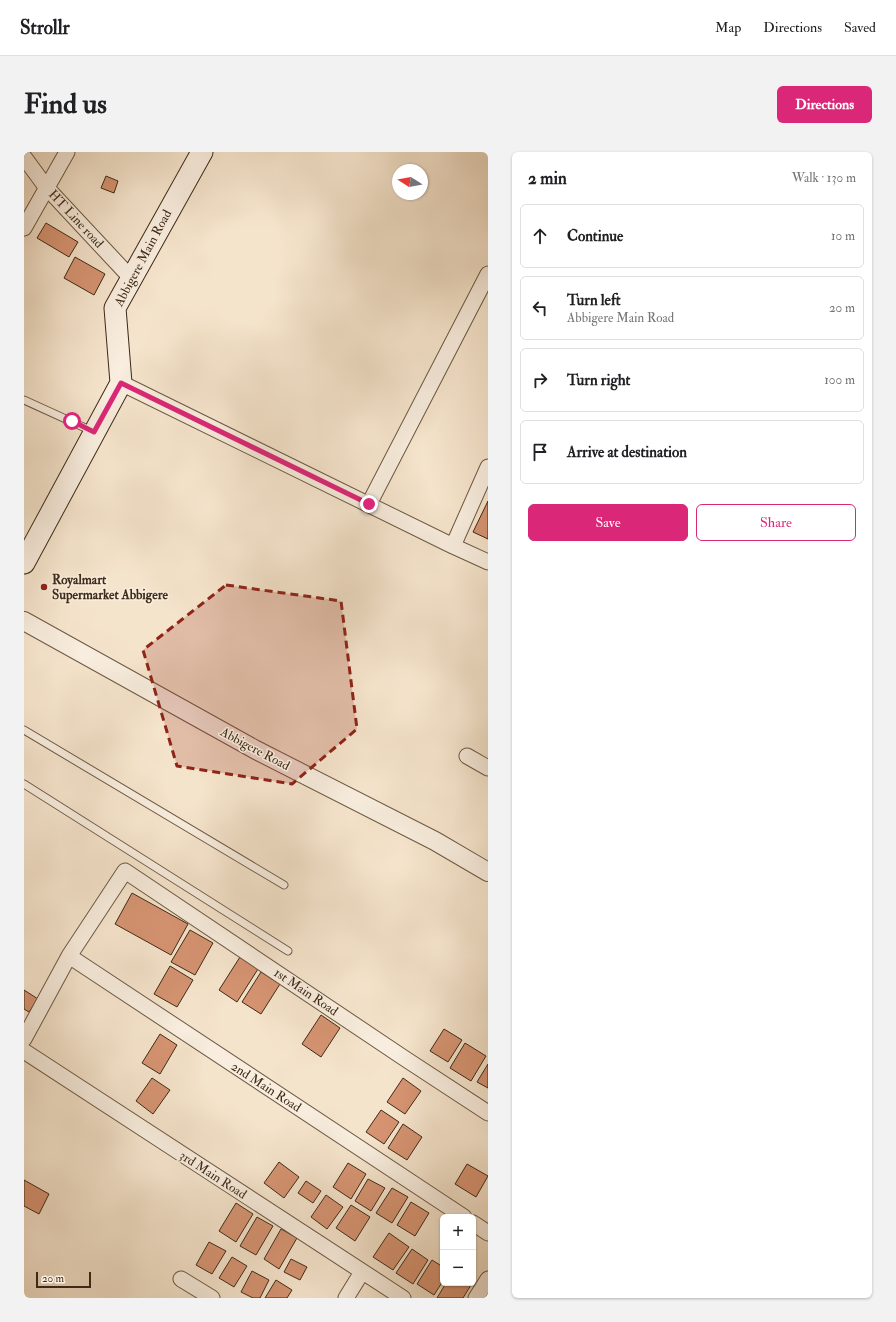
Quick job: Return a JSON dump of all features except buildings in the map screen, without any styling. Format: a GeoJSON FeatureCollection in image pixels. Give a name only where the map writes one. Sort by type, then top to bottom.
{"type":"FeatureCollection","features":[{"type":"Feature","properties":{"kind":"main road","name":"Abbigere Main Road"},"geometry":{"type":"LineString","coordinates":[[121,383],[115,308],[202,152]]}},
{"type":"Feature","properties":{"kind":"main road"},"geometry":{"type":"LineString","coordinates":[[24,562],[121,383]]}},
{"type":"Feature","properties":{"kind":"street"},"geometry":{"type":"LineString","coordinates":[[24,228],[67,152]]}},
{"type":"Feature","properties":{"kind":"street","name":"HT Line road"},"geometry":{"type":"LineString","coordinates":[[24,157],[46,187],[132,278]]}},
{"type":"Feature","properties":{"kind":"street"},"geometry":{"type":"LineString","coordinates":[[369,504],[488,274]]}},
{"type":"Feature","properties":{"kind":"street"},"geometry":{"type":"LineString","coordinates":[[121,383],[488,562]]}},
{"type":"Feature","properties":{"kind":"street"},"geometry":{"type":"LineString","coordinates":[[453,546],[488,467]]}},
{"type":"Feature","properties":{"kind":"street","name":"Abbigere Road"},"geometry":{"type":"LineString","coordinates":[[24,621],[256,750],[435,841],[488,872]]}},
{"type":"Feature","properties":{"kind":"street"},"geometry":{"type":"LineString","coordinates":[[467,756],[488,768]]}},
{"type":"Feature","properties":{"kind":"street","name":"1st Main Road"},"geometry":{"type":"LineString","coordinates":[[69,956],[125,871],[488,1113]]}},
{"type":"Feature","properties":{"kind":"street"},"geometry":{"type":"LineString","coordinates":[[24,1039],[69,956]]}},
{"type":"Feature","properties":{"kind":"street","name":"2nd Main Road"},"geometry":{"type":"LineString","coordinates":[[69,956],[459,1214]]}},
{"type":"Feature","properties":{"kind":"street","name":"3rd Main Road"},"geometry":{"type":"LineString","coordinates":[[24,1051],[403,1298]]}},
{"type":"Feature","properties":{"kind":"street"},"geometry":{"type":"LineString","coordinates":[[476,1225],[488,1233]]}},
{"type":"Feature","properties":{"kind":"street"},"geometry":{"type":"LineString","coordinates":[[346,1298],[362,1272]]}},
{"type":"Feature","properties":{"kind":"street"},"geometry":{"type":"LineString","coordinates":[[181,1279],[212,1298]]}},
{"type":"Feature","properties":{"kind":"street"},"geometry":{"type":"LineString","coordinates":[[476,1298],[488,1279]]}},
{"type":"Feature","properties":{"kind":"lane"},"geometry":{"type":"LineString","coordinates":[[24,400],[94,432]]}},
{"type":"Feature","properties":{"kind":"lane"},"geometry":{"type":"LineString","coordinates":[[24,730],[284,885]]}},
{"type":"Feature","properties":{"kind":"lane"},"geometry":{"type":"LineString","coordinates":[[24,784],[288,951]]}},
{"type":"Feature","properties":{"kind":"highlighted area"},"geometry":{"type":"Polygon","coordinates":[[[226,585],[341,601],[357,729],[292,784],[177,766],[143,650],[226,585]]]}},
{"type":"Feature","properties":{"kind":"place","name":"Royalmart Supermarket Abbigere"},"geometry":{"type":"Point","coordinates":[44,587]}},
{"type":"Feature","properties":{"kind":"route"},"geometry":{"type":"LineString","coordinates":[[72,421],[94,432],[121,383],[369,504]]}}]}
